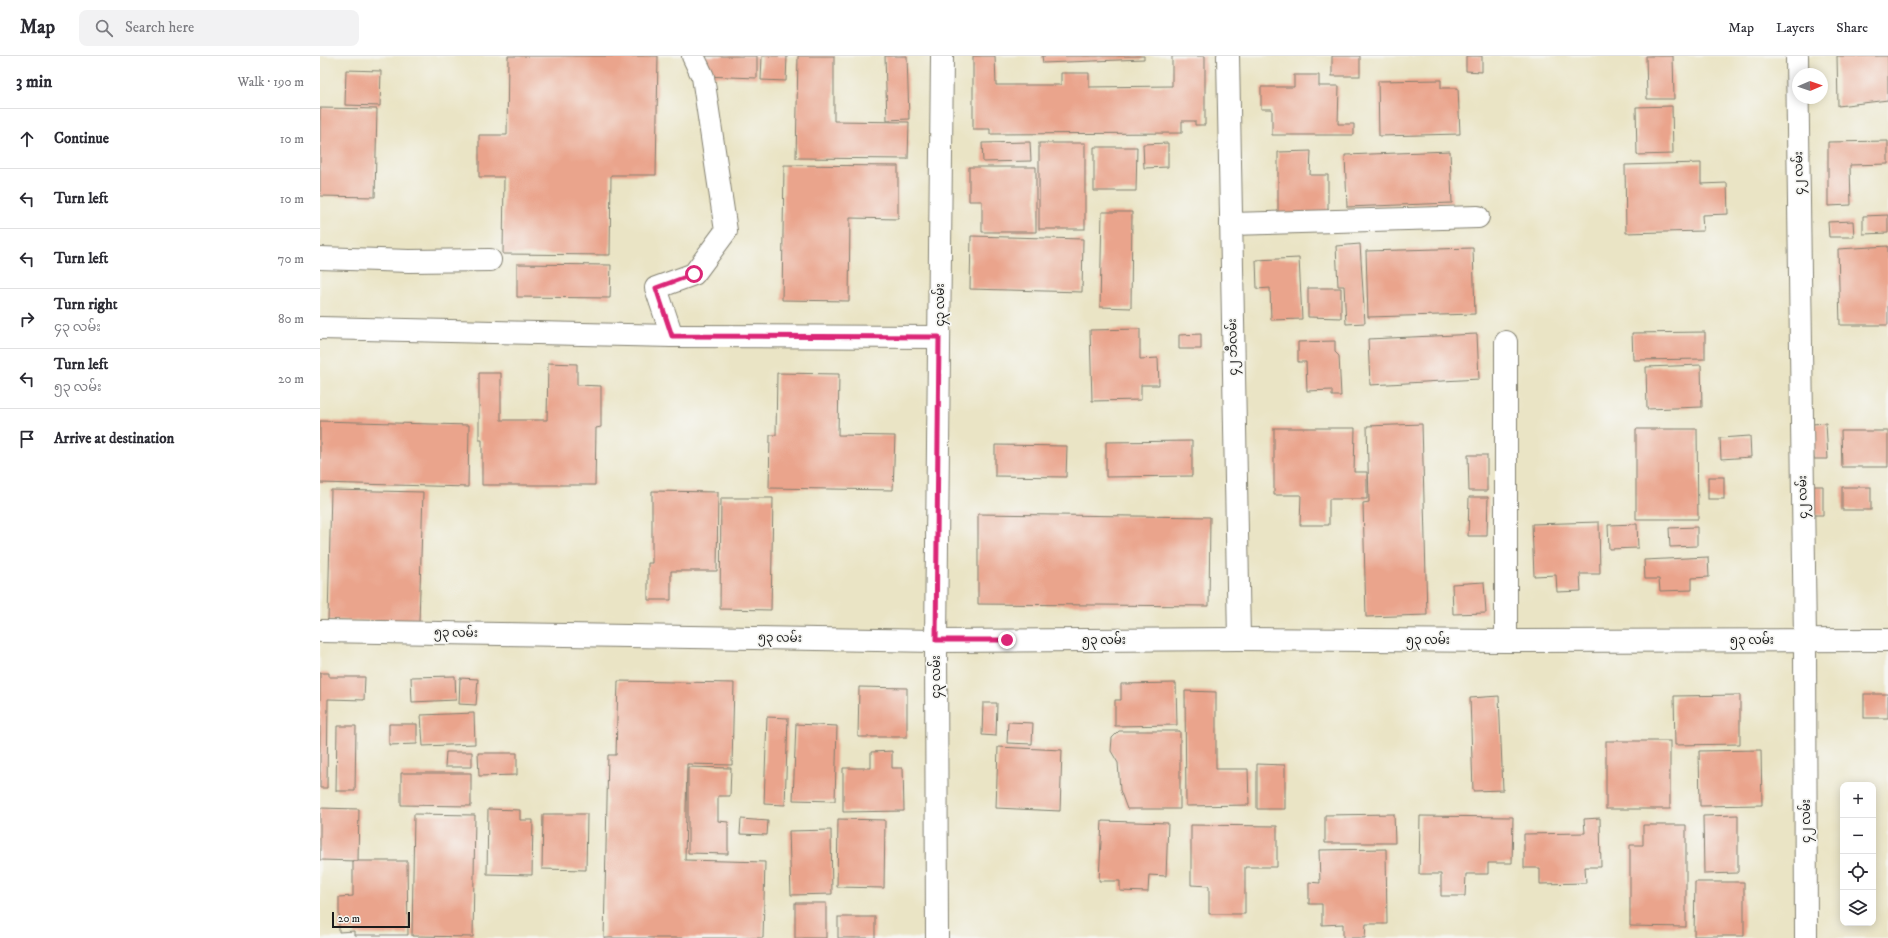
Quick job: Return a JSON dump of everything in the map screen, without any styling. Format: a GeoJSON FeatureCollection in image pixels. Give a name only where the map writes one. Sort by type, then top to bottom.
{"type":"FeatureCollection","features":[{"type":"Feature","properties":{"kind":"street"},"geometry":{"type":"LineString","coordinates":[[672,336],[656,288],[694,274],[726,231],[703,77],[693,56]]}},
{"type":"Feature","properties":{"kind":"street","name":"၄၃ လမ်း"},"geometry":{"type":"LineString","coordinates":[[938,938],[936,640],[942,56]]}},
{"type":"Feature","properties":{"kind":"street","name":"၄၂ ဘီလမ်း"},"geometry":{"type":"LineString","coordinates":[[1228,56],[1239,639]]}},
{"type":"Feature","properties":{"kind":"street","name":"၄၂ လမ်း"},"geometry":{"type":"LineString","coordinates":[[1797,56],[1805,640],[1806,938]]}},
{"type":"Feature","properties":{"kind":"street"},"geometry":{"type":"LineString","coordinates":[[1231,224],[1478,218]]}},
{"type":"Feature","properties":{"kind":"street"},"geometry":{"type":"LineString","coordinates":[[320,258],[409,261],[490,260]]}},
{"type":"Feature","properties":{"kind":"street"},"geometry":{"type":"LineString","coordinates":[[320,328],[672,336],[939,337]]}},
{"type":"Feature","properties":{"kind":"street"},"geometry":{"type":"LineString","coordinates":[[1506,342],[1506,641]]}},
{"type":"Feature","properties":{"kind":"street","name":"၅၃ လမ်း"},"geometry":{"type":"LineString","coordinates":[[320,631],[936,640],[1888,640]]}},
{"type":"Feature","properties":{"kind":"building"},"geometry":{"type":"Polygon","coordinates":[[[508,56],[658,56],[656,175],[611,175],[610,255],[503,254],[504,177],[479,177],[479,135],[507,135],[508,56]]]}},
{"type":"Feature","properties":{"kind":"building"},"geometry":{"type":"Polygon","coordinates":[[[705,56],[757,56],[757,78],[704,76],[705,56]]]}},
{"type":"Feature","properties":{"kind":"building"},"geometry":{"type":"Polygon","coordinates":[[[762,56],[787,56],[786,81],[761,80],[762,56]]]}},
{"type":"Feature","properties":{"kind":"building"},"geometry":{"type":"Polygon","coordinates":[[[798,56],[834,56],[834,121],[909,122],[908,159],[796,158],[798,56]]]}},
{"type":"Feature","properties":{"kind":"building"},"geometry":{"type":"Polygon","coordinates":[[[885,56],[907,56],[909,119],[887,120],[885,56]]]}},
{"type":"Feature","properties":{"kind":"building"},"geometry":{"type":"Polygon","coordinates":[[[973,56],[995,56],[996,85],[1061,85],[1061,73],[1089,73],[1089,87],[1172,86],[1172,56],[1205,56],[1205,125],[1195,125],[1195,121],[1182,121],[1182,133],[990,134],[990,129],[973,129],[973,56]]]}},
{"type":"Feature","properties":{"kind":"building"},"geometry":{"type":"Polygon","coordinates":[[[1042,56],[1144,56],[1144,59],[1043,63],[1042,56]]]}},
{"type":"Feature","properties":{"kind":"building"},"geometry":{"type":"Polygon","coordinates":[[[1332,56],[1360,56],[1360,76],[1332,76],[1332,56]]]}},
{"type":"Feature","properties":{"kind":"building"},"geometry":{"type":"Polygon","coordinates":[[[1466,56],[1482,56],[1482,72],[1466,71],[1466,56]]]}},
{"type":"Feature","properties":{"kind":"building"},"geometry":{"type":"Polygon","coordinates":[[[1646,56],[1673,56],[1674,99],[1647,99],[1646,56]]]}},
{"type":"Feature","properties":{"kind":"building"},"geometry":{"type":"Polygon","coordinates":[[[1837,56],[1888,56],[1888,100],[1838,106],[1837,56]]]}},
{"type":"Feature","properties":{"kind":"building"},"geometry":{"type":"Polygon","coordinates":[[[346,70],[381,71],[380,106],[345,105],[346,70]]]}},
{"type":"Feature","properties":{"kind":"building"},"geometry":{"type":"Polygon","coordinates":[[[1294,75],[1319,75],[1319,86],[1339,86],[1338,124],[1354,124],[1354,135],[1272,135],[1272,109],[1261,109],[1261,87],[1294,87],[1294,75]]]}},
{"type":"Feature","properties":{"kind":"building"},"geometry":{"type":"Polygon","coordinates":[[[1441,80],[1441,88],[1458,88],[1460,134],[1379,136],[1378,81],[1441,80]]]}},
{"type":"Feature","properties":{"kind":"building"},"geometry":{"type":"Polygon","coordinates":[[[1672,106],[1673,154],[1637,155],[1636,107],[1672,106]]]}},
{"type":"Feature","properties":{"kind":"building"},"geometry":{"type":"Polygon","coordinates":[[[320,108],[377,109],[375,197],[320,196],[320,108]]]}},
{"type":"Feature","properties":{"kind":"building"},"geometry":{"type":"Polygon","coordinates":[[[1888,141],[1888,164],[1850,165],[1851,205],[1828,206],[1828,142],[1888,141]]]}},
{"type":"Feature","properties":{"kind":"building"},"geometry":{"type":"Polygon","coordinates":[[[1030,142],[1031,161],[983,162],[982,143],[1030,142]]]}},
{"type":"Feature","properties":{"kind":"building"},"geometry":{"type":"Polygon","coordinates":[[[1039,143],[1085,143],[1085,229],[1039,229],[1039,143]]]}},
{"type":"Feature","properties":{"kind":"building"},"geometry":{"type":"Polygon","coordinates":[[[1168,143],[1168,167],[1144,168],[1143,144],[1168,143]]]}},
{"type":"Feature","properties":{"kind":"building"},"geometry":{"type":"Polygon","coordinates":[[[1094,147],[1137,147],[1136,191],[1094,191],[1094,147]]]}},
{"type":"Feature","properties":{"kind":"building"},"geometry":{"type":"Polygon","coordinates":[[[1311,151],[1310,175],[1328,175],[1328,214],[1278,214],[1278,152],[1311,151]]]}},
{"type":"Feature","properties":{"kind":"building"},"geometry":{"type":"Polygon","coordinates":[[[1450,151],[1452,203],[1347,207],[1345,155],[1450,151]]]}},
{"type":"Feature","properties":{"kind":"building"},"geometry":{"type":"Polygon","coordinates":[[[1701,163],[1701,184],[1727,183],[1728,214],[1702,215],[1703,231],[1626,233],[1625,165],[1701,163]]]}},
{"type":"Feature","properties":{"kind":"building"},"geometry":{"type":"Polygon","coordinates":[[[784,165],[898,166],[898,219],[850,218],[849,301],[782,300],[784,165]]]}},
{"type":"Feature","properties":{"kind":"building"},"geometry":{"type":"Polygon","coordinates":[[[969,167],[1036,167],[1036,232],[982,232],[982,201],[969,201],[969,167]]]}},
{"type":"Feature","properties":{"kind":"building"},"geometry":{"type":"Polygon","coordinates":[[[1102,212],[1132,212],[1131,308],[1100,307],[1102,212]]]}},
{"type":"Feature","properties":{"kind":"building"},"geometry":{"type":"Polygon","coordinates":[[[1888,215],[1888,233],[1863,234],[1863,216],[1888,215]]]}},
{"type":"Feature","properties":{"kind":"building"},"geometry":{"type":"Polygon","coordinates":[[[1853,221],[1854,237],[1829,237],[1828,222],[1853,221]]]}},
{"type":"Feature","properties":{"kind":"building"},"geometry":{"type":"Polygon","coordinates":[[[971,236],[1083,239],[1082,292],[970,289],[971,236]]]}},
{"type":"Feature","properties":{"kind":"building"},"geometry":{"type":"Polygon","coordinates":[[[1360,244],[1365,323],[1346,324],[1344,286],[1338,286],[1336,246],[1360,244]]]}},
{"type":"Feature","properties":{"kind":"building"},"geometry":{"type":"Polygon","coordinates":[[[1888,246],[1888,325],[1840,325],[1838,249],[1888,246]]]}},
{"type":"Feature","properties":{"kind":"building"},"geometry":{"type":"Polygon","coordinates":[[[1473,248],[1475,314],[1368,317],[1366,251],[1473,248]]]}},
{"type":"Feature","properties":{"kind":"building"},"geometry":{"type":"Polygon","coordinates":[[[1299,258],[1302,319],[1271,320],[1270,288],[1257,289],[1256,260],[1299,258]]]}},
{"type":"Feature","properties":{"kind":"building"},"geometry":{"type":"Polygon","coordinates":[[[517,264],[611,265],[610,298],[517,297],[517,264]]]}},
{"type":"Feature","properties":{"kind":"building"},"geometry":{"type":"Polygon","coordinates":[[[1308,288],[1341,288],[1341,318],[1308,317],[1308,288]]]}},
{"type":"Feature","properties":{"kind":"building"},"geometry":{"type":"Polygon","coordinates":[[[1140,329],[1140,359],[1158,358],[1159,385],[1141,385],[1141,400],[1092,401],[1090,330],[1140,329]]]}},
{"type":"Feature","properties":{"kind":"building"},"geometry":{"type":"Polygon","coordinates":[[[1705,332],[1705,359],[1633,360],[1632,333],[1705,332]]]}},
{"type":"Feature","properties":{"kind":"building"},"geometry":{"type":"Polygon","coordinates":[[[1201,334],[1201,349],[1179,349],[1179,335],[1201,334]]]}},
{"type":"Feature","properties":{"kind":"building"},"geometry":{"type":"Polygon","coordinates":[[[1477,334],[1479,379],[1370,385],[1368,339],[1477,334]]]}},
{"type":"Feature","properties":{"kind":"building"},"geometry":{"type":"Polygon","coordinates":[[[1335,341],[1335,352],[1339,356],[1341,396],[1332,396],[1332,390],[1307,391],[1306,362],[1298,362],[1298,342],[1335,341]]]}},
{"type":"Feature","properties":{"kind":"building"},"geometry":{"type":"Polygon","coordinates":[[[548,363],[577,364],[577,385],[601,386],[601,427],[596,428],[595,485],[482,485],[482,440],[479,440],[479,373],[501,373],[501,420],[547,420],[548,363]]]}},
{"type":"Feature","properties":{"kind":"building"},"geometry":{"type":"Polygon","coordinates":[[[1701,365],[1702,407],[1647,409],[1646,367],[1701,365]]]}},
{"type":"Feature","properties":{"kind":"building"},"geometry":{"type":"Polygon","coordinates":[[[777,373],[839,374],[838,435],[895,436],[893,490],[769,488],[770,435],[776,435],[777,373]]]}},
{"type":"Feature","properties":{"kind":"building"},"geometry":{"type":"Polygon","coordinates":[[[320,421],[469,425],[468,487],[320,483],[320,421]]]}},
{"type":"Feature","properties":{"kind":"building"},"geometry":{"type":"Polygon","coordinates":[[[1826,423],[1828,459],[1814,459],[1812,424],[1826,423]]]}},
{"type":"Feature","properties":{"kind":"building"},"geometry":{"type":"Polygon","coordinates":[[[1422,424],[1427,615],[1366,617],[1363,503],[1369,502],[1367,426],[1422,424]]]}},
{"type":"Feature","properties":{"kind":"building"},"geometry":{"type":"Polygon","coordinates":[[[1274,428],[1355,428],[1354,472],[1367,472],[1367,499],[1329,499],[1329,525],[1300,525],[1301,495],[1274,495],[1274,428]]]}},
{"type":"Feature","properties":{"kind":"building"},"geometry":{"type":"Polygon","coordinates":[[[1636,429],[1697,429],[1698,519],[1636,519],[1636,429]]]}},
{"type":"Feature","properties":{"kind":"building"},"geometry":{"type":"Polygon","coordinates":[[[1841,431],[1888,431],[1888,467],[1842,467],[1841,431]]]}},
{"type":"Feature","properties":{"kind":"building"},"geometry":{"type":"Polygon","coordinates":[[[1750,436],[1751,457],[1721,459],[1720,438],[1750,436]]]}},
{"type":"Feature","properties":{"kind":"building"},"geometry":{"type":"Polygon","coordinates":[[[1192,441],[1192,476],[1106,477],[1106,442],[1192,441]]]}},
{"type":"Feature","properties":{"kind":"building"},"geometry":{"type":"Polygon","coordinates":[[[995,445],[1067,446],[1066,477],[995,476],[995,445]]]}},
{"type":"Feature","properties":{"kind":"building"},"geometry":{"type":"Polygon","coordinates":[[[1468,455],[1487,455],[1487,491],[1469,491],[1468,455]]]}},
{"type":"Feature","properties":{"kind":"building"},"geometry":{"type":"Polygon","coordinates":[[[1708,477],[1724,477],[1724,499],[1708,499],[1708,477]]]}},
{"type":"Feature","properties":{"kind":"building"},"geometry":{"type":"Polygon","coordinates":[[[1812,486],[1823,486],[1823,515],[1813,515],[1812,486]]]}},
{"type":"Feature","properties":{"kind":"building"},"geometry":{"type":"Polygon","coordinates":[[[1842,487],[1871,487],[1871,510],[1842,510],[1842,487]]]}},
{"type":"Feature","properties":{"kind":"building"},"geometry":{"type":"Polygon","coordinates":[[[331,490],[423,492],[419,622],[328,620],[331,490]]]}},
{"type":"Feature","properties":{"kind":"building"},"geometry":{"type":"Polygon","coordinates":[[[652,491],[718,492],[717,571],[671,571],[671,600],[648,600],[648,563],[652,563],[652,491]]]}},
{"type":"Feature","properties":{"kind":"building"},"geometry":{"type":"Polygon","coordinates":[[[1469,497],[1488,497],[1487,536],[1468,536],[1469,497]]]}},
{"type":"Feature","properties":{"kind":"building"},"geometry":{"type":"Polygon","coordinates":[[[721,498],[773,498],[771,610],[720,609],[721,498]]]}},
{"type":"Feature","properties":{"kind":"building"},"geometry":{"type":"Polygon","coordinates":[[[978,514],[1210,517],[1209,606],[978,604],[978,514]]]}},
{"type":"Feature","properties":{"kind":"building"},"geometry":{"type":"Polygon","coordinates":[[[1599,522],[1600,574],[1580,574],[1581,591],[1557,592],[1556,575],[1534,576],[1532,524],[1599,522]]]}},
{"type":"Feature","properties":{"kind":"building"},"geometry":{"type":"Polygon","coordinates":[[[1637,524],[1638,548],[1609,549],[1608,525],[1637,524]]]}},
{"type":"Feature","properties":{"kind":"building"},"geometry":{"type":"Polygon","coordinates":[[[1697,527],[1697,546],[1670,547],[1669,528],[1697,527]]]}},
{"type":"Feature","properties":{"kind":"building"},"geometry":{"type":"Polygon","coordinates":[[[1708,557],[1709,577],[1692,578],[1692,590],[1660,591],[1659,579],[1645,579],[1644,560],[1708,557]]]}},
{"type":"Feature","properties":{"kind":"building"},"geometry":{"type":"Polygon","coordinates":[[[1484,582],[1486,613],[1453,614],[1452,584],[1484,582]]]}},
{"type":"Feature","properties":{"kind":"building"},"geometry":{"type":"Polygon","coordinates":[[[320,673],[329,673],[329,677],[365,677],[364,700],[328,699],[327,788],[320,788],[320,673]]]}},
{"type":"Feature","properties":{"kind":"building"},"geometry":{"type":"Polygon","coordinates":[[[455,676],[456,700],[412,702],[411,677],[455,676]]]}},
{"type":"Feature","properties":{"kind":"building"},"geometry":{"type":"Polygon","coordinates":[[[460,678],[478,679],[476,705],[459,704],[460,678]]]}},
{"type":"Feature","properties":{"kind":"building"},"geometry":{"type":"Polygon","coordinates":[[[618,681],[734,683],[732,765],[687,764],[685,860],[765,862],[763,938],[604,938],[608,755],[616,755],[618,681]]]}},
{"type":"Feature","properties":{"kind":"building"},"geometry":{"type":"Polygon","coordinates":[[[1176,683],[1177,725],[1115,726],[1115,700],[1121,700],[1121,684],[1176,683]]]}},
{"type":"Feature","properties":{"kind":"building"},"geometry":{"type":"Polygon","coordinates":[[[859,687],[907,688],[907,737],[858,737],[859,687]]]}},
{"type":"Feature","properties":{"kind":"building"},"geometry":{"type":"Polygon","coordinates":[[[1185,691],[1216,692],[1216,769],[1248,769],[1249,805],[1186,806],[1185,691]]]}},
{"type":"Feature","properties":{"kind":"building"},"geometry":{"type":"Polygon","coordinates":[[[1864,694],[1888,694],[1888,718],[1864,718],[1864,694]]]}},
{"type":"Feature","properties":{"kind":"building"},"geometry":{"type":"Polygon","coordinates":[[[1740,695],[1740,744],[1675,745],[1674,696],[1740,695]]]}},
{"type":"Feature","properties":{"kind":"building"},"geometry":{"type":"Polygon","coordinates":[[[1499,696],[1503,790],[1473,791],[1470,698],[1499,696]]]}},
{"type":"Feature","properties":{"kind":"building"},"geometry":{"type":"Polygon","coordinates":[[[983,703],[997,703],[996,736],[982,735],[983,703]]]}},
{"type":"Feature","properties":{"kind":"building"},"geometry":{"type":"Polygon","coordinates":[[[474,713],[475,744],[423,746],[421,715],[474,713]]]}},
{"type":"Feature","properties":{"kind":"building"},"geometry":{"type":"Polygon","coordinates":[[[767,717],[788,718],[785,805],[764,804],[767,717]]]}},
{"type":"Feature","properties":{"kind":"building"},"geometry":{"type":"Polygon","coordinates":[[[1008,722],[1033,723],[1032,744],[1007,743],[1008,722]]]}},
{"type":"Feature","properties":{"kind":"building"},"geometry":{"type":"Polygon","coordinates":[[[389,724],[417,724],[417,744],[389,745],[389,724]]]}},
{"type":"Feature","properties":{"kind":"building"},"geometry":{"type":"Polygon","coordinates":[[[796,724],[837,726],[835,801],[793,800],[796,724]]]}},
{"type":"Feature","properties":{"kind":"building"},"geometry":{"type":"Polygon","coordinates":[[[337,726],[356,726],[355,791],[336,791],[337,726]]]}},
{"type":"Feature","properties":{"kind":"building"},"geometry":{"type":"Polygon","coordinates":[[[1119,731],[1180,731],[1180,809],[1127,809],[1120,790],[1118,763],[1111,751],[1112,738],[1119,731]]]}},
{"type":"Feature","properties":{"kind":"building"},"geometry":{"type":"Polygon","coordinates":[[[1606,741],[1670,741],[1670,809],[1606,809],[1606,741]]]}},
{"type":"Feature","properties":{"kind":"building"},"geometry":{"type":"Polygon","coordinates":[[[998,747],[1062,750],[1060,811],[996,808],[998,747]]]}},
{"type":"Feature","properties":{"kind":"building"},"geometry":{"type":"Polygon","coordinates":[[[1761,750],[1762,805],[1700,806],[1699,751],[1761,750]]]}},
{"type":"Feature","properties":{"kind":"building"},"geometry":{"type":"Polygon","coordinates":[[[892,751],[892,768],[903,768],[904,811],[843,812],[843,768],[871,768],[871,752],[892,751]]]}},
{"type":"Feature","properties":{"kind":"building"},"geometry":{"type":"Polygon","coordinates":[[[446,752],[472,752],[472,767],[445,767],[446,752]]]}},
{"type":"Feature","properties":{"kind":"building"},"geometry":{"type":"Polygon","coordinates":[[[478,753],[517,753],[517,775],[479,776],[478,753]]]}},
{"type":"Feature","properties":{"kind":"building"},"geometry":{"type":"Polygon","coordinates":[[[1257,764],[1285,765],[1285,809],[1257,809],[1257,764]]]}},
{"type":"Feature","properties":{"kind":"building"},"geometry":{"type":"Polygon","coordinates":[[[688,767],[731,768],[730,796],[718,796],[718,821],[728,822],[728,854],[688,853],[688,767]]]}},
{"type":"Feature","properties":{"kind":"building"},"geometry":{"type":"Polygon","coordinates":[[[401,773],[471,773],[471,806],[401,805],[401,773]]]}},
{"type":"Feature","properties":{"kind":"building"},"geometry":{"type":"Polygon","coordinates":[[[320,808],[359,809],[358,861],[320,860],[320,808]]]}},
{"type":"Feature","properties":{"kind":"building"},"geometry":{"type":"Polygon","coordinates":[[[488,809],[520,810],[520,820],[533,820],[532,875],[487,874],[488,809]]]}},
{"type":"Feature","properties":{"kind":"building"},"geometry":{"type":"Polygon","coordinates":[[[414,814],[475,815],[473,937],[412,936],[414,814]]]}},
{"type":"Feature","properties":{"kind":"building"},"geometry":{"type":"Polygon","coordinates":[[[543,814],[587,814],[586,870],[542,869],[543,814]]]}},
{"type":"Feature","properties":{"kind":"building"},"geometry":{"type":"Polygon","coordinates":[[[1394,814],[1395,843],[1325,843],[1325,815],[1394,814]]]}},
{"type":"Feature","properties":{"kind":"building"},"geometry":{"type":"Polygon","coordinates":[[[1738,815],[1738,873],[1704,874],[1703,816],[1738,815]]]}},
{"type":"Feature","properties":{"kind":"building"},"geometry":{"type":"Polygon","coordinates":[[[1420,816],[1513,817],[1512,863],[1488,863],[1488,874],[1466,874],[1465,896],[1441,896],[1441,874],[1419,874],[1420,816]]]}},
{"type":"Feature","properties":{"kind":"building"},"geometry":{"type":"Polygon","coordinates":[[[1600,818],[1601,867],[1585,867],[1586,883],[1540,884],[1540,868],[1524,868],[1524,834],[1585,833],[1584,819],[1600,818]]]}},
{"type":"Feature","properties":{"kind":"building"},"geometry":{"type":"Polygon","coordinates":[[[741,819],[768,821],[767,835],[740,834],[741,819]]]}},
{"type":"Feature","properties":{"kind":"building"},"geometry":{"type":"Polygon","coordinates":[[[838,819],[885,820],[884,888],[837,887],[838,819]]]}},
{"type":"Feature","properties":{"kind":"building"},"geometry":{"type":"Polygon","coordinates":[[[1102,821],[1168,823],[1166,876],[1149,875],[1148,892],[1120,891],[1120,881],[1099,881],[1102,821]]]}},
{"type":"Feature","properties":{"kind":"building"},"geometry":{"type":"Polygon","coordinates":[[[1191,825],[1277,826],[1277,867],[1245,867],[1245,914],[1209,914],[1209,886],[1191,885],[1191,825]]]}},
{"type":"Feature","properties":{"kind":"building"},"geometry":{"type":"Polygon","coordinates":[[[1643,825],[1686,825],[1686,927],[1630,926],[1630,845],[1643,845],[1643,825]]]}},
{"type":"Feature","properties":{"kind":"building"},"geometry":{"type":"Polygon","coordinates":[[[831,830],[832,894],[791,895],[789,831],[831,830]]]}},
{"type":"Feature","properties":{"kind":"building"},"geometry":{"type":"Polygon","coordinates":[[[1386,849],[1387,924],[1366,924],[1365,938],[1343,938],[1343,924],[1322,925],[1322,904],[1309,904],[1309,882],[1320,883],[1319,850],[1386,849]]]}},
{"type":"Feature","properties":{"kind":"building"},"geometry":{"type":"Polygon","coordinates":[[[353,861],[407,861],[408,935],[354,935],[354,931],[339,932],[339,897],[353,896],[353,861]]]}},
{"type":"Feature","properties":{"kind":"building"},"geometry":{"type":"Polygon","coordinates":[[[1695,882],[1744,882],[1744,936],[1694,936],[1695,882]]]}},
{"type":"Feature","properties":{"kind":"building"},"geometry":{"type":"Polygon","coordinates":[[[795,903],[826,903],[826,938],[795,938],[795,903]]]}},
{"type":"Feature","properties":{"kind":"building"},"geometry":{"type":"Polygon","coordinates":[[[838,917],[875,917],[875,938],[838,938],[838,917]]]}},
{"type":"Feature","properties":{"kind":"route"},"geometry":{"type":"LineString","coordinates":[[694,274],[656,288],[672,336],[939,337],[936,640],[1007,640]]}}]}
